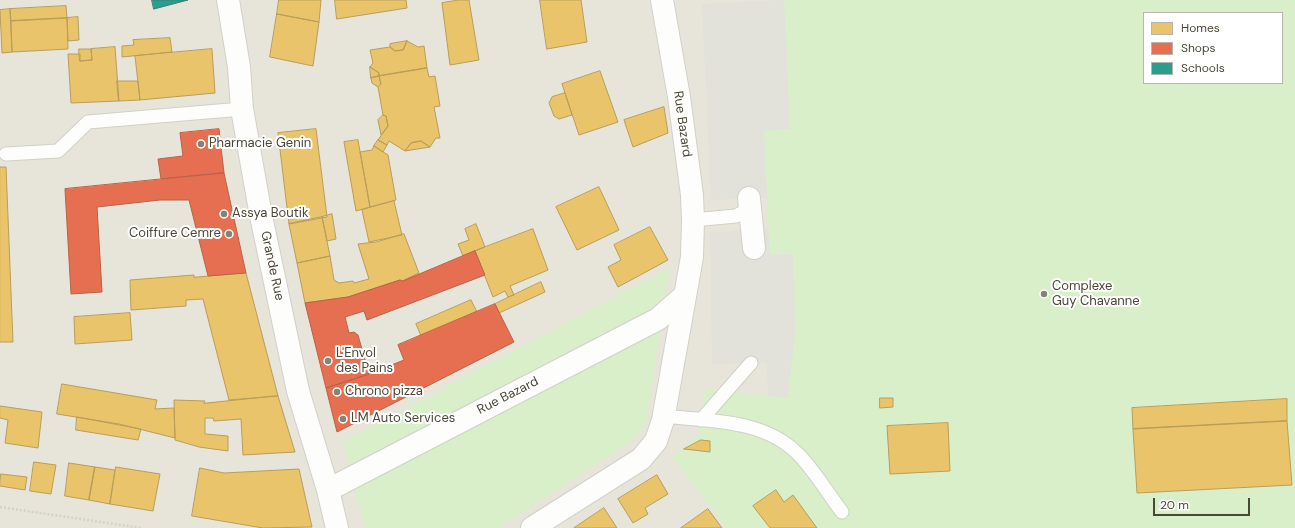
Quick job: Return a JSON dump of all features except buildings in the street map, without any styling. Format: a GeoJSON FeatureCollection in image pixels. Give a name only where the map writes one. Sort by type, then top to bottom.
{"type":"FeatureCollection","features":[{"type":"Feature","properties":{"kind":"street","name":"Grande Rue"},"geometry":{"type":"LineString","coordinates":[[228,0],[237,52],[242,109],[261,216],[298,391],[328,490],[337,528]]}},
{"type":"Feature","properties":{"kind":"street","name":"Rue Bazard"},"geometry":{"type":"LineString","coordinates":[[532,528],[641,459],[656,441],[663,416],[692,258],[693,220],[692,194],[679,98],[662,0]]}},
{"type":"Feature","properties":{"kind":"street"},"geometry":{"type":"LineString","coordinates":[[749,198],[754,248]]}},
{"type":"Feature","properties":{"kind":"street","name":"Rue Bazard"},"geometry":{"type":"LineString","coordinates":[[328,490],[658,319],[684,296]]}},
{"type":"Feature","properties":{"kind":"lane"},"geometry":{"type":"LineString","coordinates":[[6,154],[58,151],[88,122],[242,109]]}},
{"type":"Feature","properties":{"kind":"lane"},"geometry":{"type":"LineString","coordinates":[[693,220],[736,216],[746,211],[749,198]]}},
{"type":"Feature","properties":{"kind":"lane"},"geometry":{"type":"LineString","coordinates":[[701,420],[751,363]]}},
{"type":"Feature","properties":{"kind":"lane"},"geometry":{"type":"LineString","coordinates":[[663,416],[754,428],[777,437],[797,453],[842,512]]}},
{"type":"Feature","properties":{"kind":"path"},"geometry":{"type":"LineString","coordinates":[[0,507],[141,528]]}},
{"type":"Feature","properties":{"kind":"shaded area"},"geometry":{"type":"Polygon","coordinates":[[[0,0],[1295,0],[1295,528],[0,528],[0,0]]]}},
{"type":"Feature","properties":{"kind":"shaded area"},"geometry":{"type":"Polygon","coordinates":[[[784,0],[790,129],[764,131],[767,198],[711,200],[702,4],[784,0]]]}},
{"type":"Feature","properties":{"kind":"shaded area"},"geometry":{"type":"Polygon","coordinates":[[[768,229],[770,255],[793,254],[795,333],[788,397],[768,396],[767,363],[712,364],[710,232],[768,229]]]}},
{"type":"Feature","properties":{"kind":"green space","name":"Complexe Guy Chavanne"},"geometry":{"type":"Polygon","coordinates":[[[784,0],[1295,0],[1295,528],[727,528],[672,456],[699,436],[705,389],[788,397],[795,333],[793,254],[770,255],[764,130],[790,129],[784,0]]]}},
{"type":"Feature","properties":{"kind":"green space"},"geometry":{"type":"Polygon","coordinates":[[[669,268],[647,419],[642,430],[634,440],[499,528],[365,528],[343,442],[669,268]]]}},
{"type":"Feature","properties":{"kind":"place","name":"Pharmacie Genin"},"geometry":{"type":"Point","coordinates":[201,144]}},
{"type":"Feature","properties":{"kind":"place","name":"Assya Boutik"},"geometry":{"type":"Point","coordinates":[224,214]}},
{"type":"Feature","properties":{"kind":"place","name":"Coiffure Cemre"},"geometry":{"type":"Point","coordinates":[229,234]}},
{"type":"Feature","properties":{"kind":"place","name":"Complexe Guy Chavanne"},"geometry":{"type":"Point","coordinates":[1044,294]}},
{"type":"Feature","properties":{"kind":"place","name":"L'Envol des Pains"},"geometry":{"type":"Point","coordinates":[328,361]}},
{"type":"Feature","properties":{"kind":"place","name":"Chrono pizza"},"geometry":{"type":"Point","coordinates":[337,392]}},
{"type":"Feature","properties":{"kind":"place","name":"LM Auto Services"},"geometry":{"type":"Point","coordinates":[343,419]}}]}
